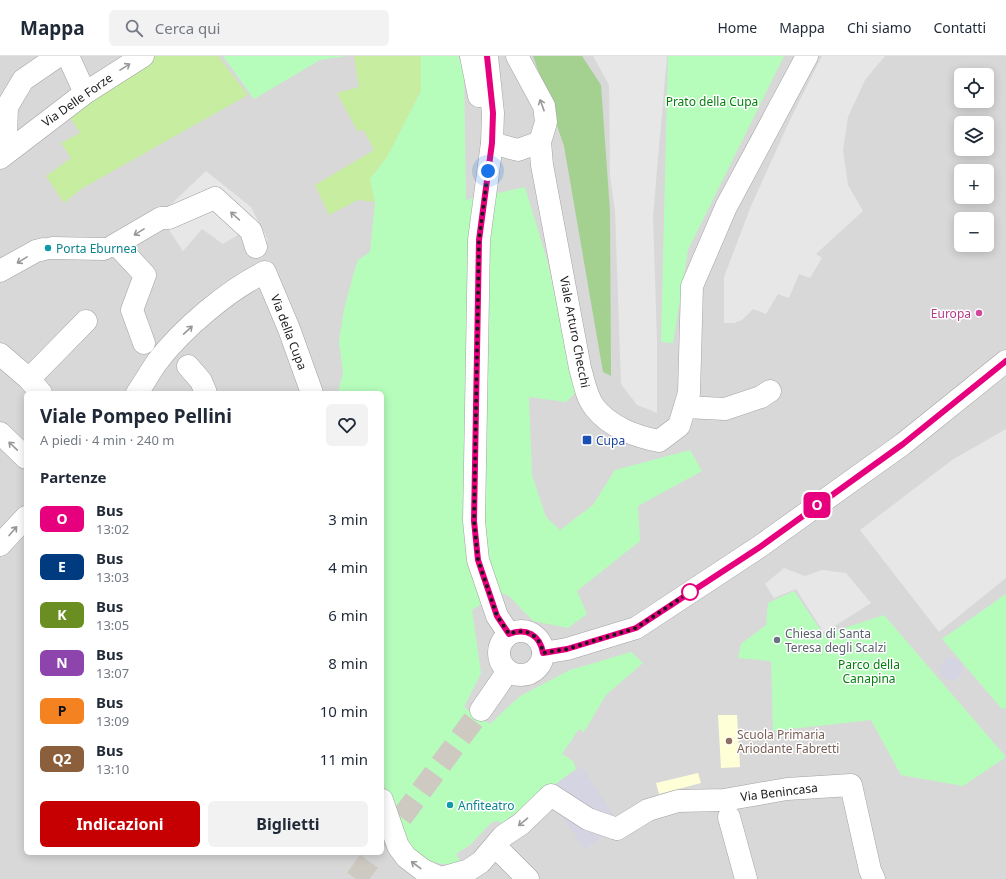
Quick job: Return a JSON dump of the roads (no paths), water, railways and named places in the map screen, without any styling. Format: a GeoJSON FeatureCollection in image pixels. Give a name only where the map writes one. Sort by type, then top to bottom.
{"type":"FeatureCollection","features":[{"type":"Feature","properties":{"kind":"street"},"geometry":{"type":"LineString","coordinates":[[5,143],[7,107],[24,80],[58,56]]}},
{"type":"Feature","properties":{"kind":"street"},"geometry":{"type":"LineString","coordinates":[[68,56],[85,93]]}},
{"type":"Feature","properties":{"kind":"street","name":"Via Delle Forze"},"geometry":{"type":"LineString","coordinates":[[5,143],[143,56]]}},
{"type":"Feature","properties":{"kind":"street"},"geometry":{"type":"LineString","coordinates":[[471,56],[482,124],[492,143],[518,150],[540,142],[546,122],[544,106],[517,56]]}},
{"type":"Feature","properties":{"kind":"street"},"geometry":{"type":"LineString","coordinates":[[487,56],[493,113],[492,143],[479,240],[474,521],[478,560],[497,616],[509,634]]}},
{"type":"Feature","properties":{"kind":"street","name":"Viale Arturo Checchi"},"geometry":{"type":"LineString","coordinates":[[540,142],[542,165],[580,368],[587,393],[592,403],[608,420],[640,438],[660,441],[679,426],[690,393],[692,286],[726,207],[807,56]]}},
{"type":"Feature","properties":{"kind":"street"},"geometry":{"type":"LineString","coordinates":[[0,271],[36,251],[48,248],[111,247],[161,218],[169,218],[215,198],[251,231],[256,247]]}},
{"type":"Feature","properties":{"kind":"street"},"geometry":{"type":"LineString","coordinates":[[111,247],[145,275],[132,310],[157,349],[138,391]]}},
{"type":"Feature","properties":{"kind":"street","name":"Via della Cupa"},"geometry":{"type":"LineString","coordinates":[[157,349],[215,304],[265,272],[289,329],[311,391]]}},
{"type":"Feature","properties":{"kind":"street"},"geometry":{"type":"LineString","coordinates":[[0,354],[35,386],[86,321]]}},
{"type":"Feature","properties":{"kind":"street"},"geometry":{"type":"LineString","coordinates":[[543,653],[567,649],[636,628],[760,547],[903,444],[1006,361]]}},
{"type":"Feature","properties":{"kind":"street"},"geometry":{"type":"LineString","coordinates":[[188,366],[201,381],[205,391]]}},
{"type":"Feature","properties":{"kind":"street"},"geometry":{"type":"LineString","coordinates":[[685,407],[725,408],[761,397],[770,392]]}},
{"type":"Feature","properties":{"kind":"street"},"geometry":{"type":"LineString","coordinates":[[0,433],[24,456]]}},
{"type":"Feature","properties":{"kind":"street"},"geometry":{"type":"LineString","coordinates":[[0,546],[24,519]]}},
{"type":"Feature","properties":{"kind":"street"},"geometry":{"type":"LineString","coordinates":[[515,632],[528,632],[539,640],[543,653],[539,666],[528,674],[521,676],[508,672],[499,660],[499,653],[504,639],[509,634],[515,632]]}},
{"type":"Feature","properties":{"kind":"street"},"geometry":{"type":"LineString","coordinates":[[481,710],[508,672]]}},
{"type":"Feature","properties":{"kind":"street","name":"Via Benincasa"},"geometry":{"type":"LineString","coordinates":[[495,846],[502,836],[521,824],[551,795],[588,819],[616,829],[648,810],[678,801],[727,808],[787,789],[851,784],[870,870],[874,879]]}},
{"type":"Feature","properties":{"kind":"street"},"geometry":{"type":"LineString","coordinates":[[384,806],[398,846],[406,857],[423,870],[441,878],[469,870],[481,862],[495,846],[528,879]]}},
{"type":"Feature","properties":{"kind":"street"},"geometry":{"type":"LineString","coordinates":[[727,808],[746,879]]}},
{"type":"Feature","properties":{"kind":"tunnel"},"geometry":{"type":"LineString","coordinates":[[384,841],[481,710]]}},
{"type":"Feature","properties":{"kind":"tunnel"},"geometry":{"type":"LineString","coordinates":[[356,879],[374,855]]}},
{"type":"Feature","properties":{"kind":"place","name":"Porta Eburnea"},"geometry":{"type":"Point","coordinates":[48,248]}},
{"type":"Feature","properties":{"kind":"place","name":"Europa"},"geometry":{"type":"Point","coordinates":[979,313]}},
{"type":"Feature","properties":{"kind":"place","name":"Cupa"},"geometry":{"type":"Point","coordinates":[587,440]}},
{"type":"Feature","properties":{"kind":"place","name":"Chiesa di Santa Teresa degli Scalzi"},"geometry":{"type":"Point","coordinates":[777,640]}},
{"type":"Feature","properties":{"kind":"place","name":"Scuola Primaria Ariodante Fabretti"},"geometry":{"type":"Point","coordinates":[729,741]}},
{"type":"Feature","properties":{"kind":"place","name":"Anfiteatro"},"geometry":{"type":"Point","coordinates":[450,805]}},
{"type":"Feature","properties":{"kind":"park label","name":"Prato della Cupa"},"geometry":{"type":"Point","coordinates":[712,101]}},
{"type":"Feature","properties":{"kind":"park label","name":"Parco della Canapina"},"geometry":{"type":"Point","coordinates":[869,671]}}]}
